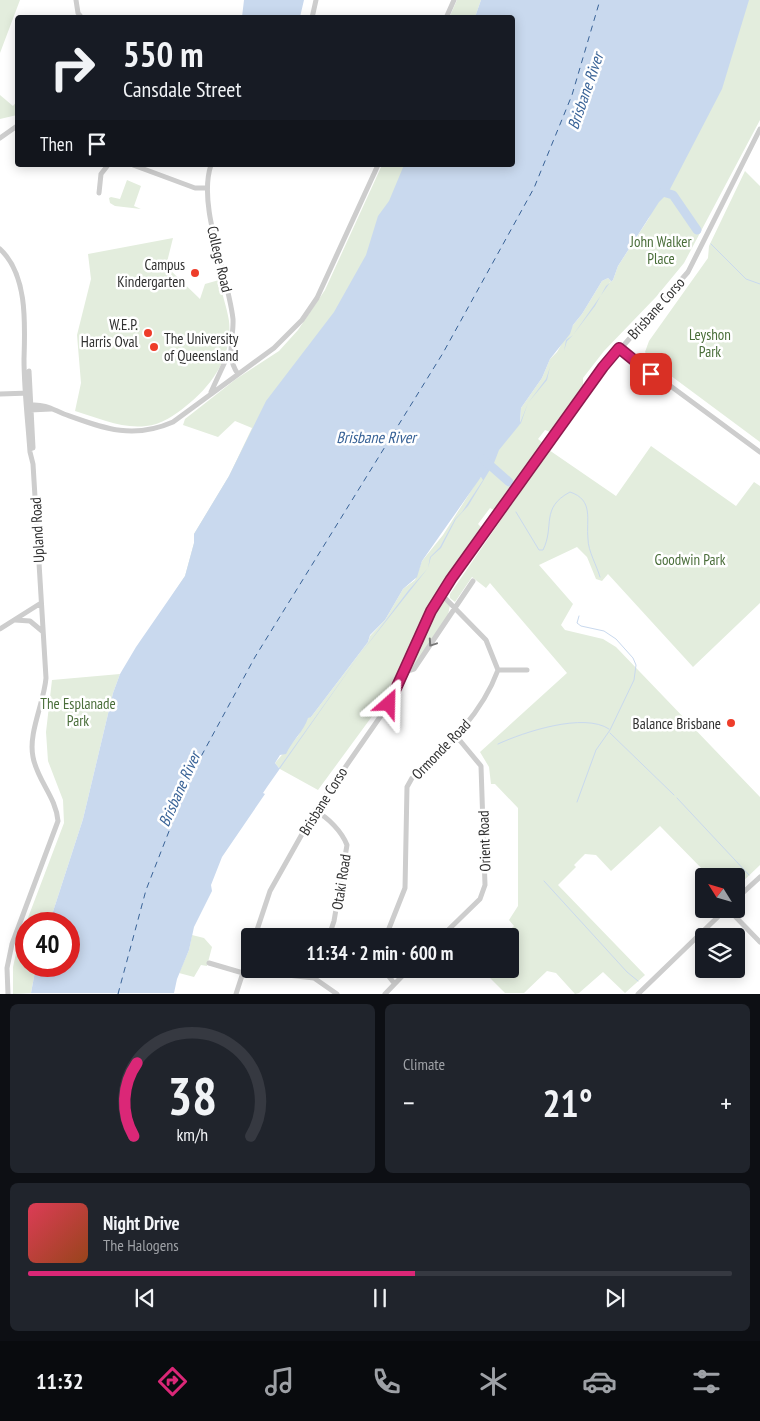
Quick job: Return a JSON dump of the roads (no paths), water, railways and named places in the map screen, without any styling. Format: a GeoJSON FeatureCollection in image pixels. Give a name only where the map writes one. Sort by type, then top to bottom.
{"type":"FeatureCollection","features":[{"type":"Feature","properties":{"kind":"street"},"geometry":{"type":"LineString","coordinates":[[76,0],[80,15]]}},
{"type":"Feature","properties":{"kind":"street"},"geometry":{"type":"LineString","coordinates":[[313,15],[316,0]]}},
{"type":"Feature","properties":{"kind":"street"},"geometry":{"type":"LineString","coordinates":[[447,15],[454,0]]}},
{"type":"Feature","properties":{"kind":"street"},"geometry":{"type":"LineString","coordinates":[[0,138],[15,127]]}},
{"type":"Feature","properties":{"kind":"street","name":"Brisbane Corso"},"geometry":{"type":"LineString","coordinates":[[258,928],[270,891],[315,811],[389,704],[431,611],[441,594],[587,387],[619,348],[671,293],[688,272],[760,131]]}},
{"type":"Feature","properties":{"kind":"street"},"geometry":{"type":"LineString","coordinates":[[99,193],[101,174],[106,167]]}},
{"type":"Feature","properties":{"kind":"street"},"geometry":{"type":"LineString","coordinates":[[138,167],[195,188],[207,188]]}},
{"type":"Feature","properties":{"kind":"street","name":"College Road"},"geometry":{"type":"LineString","coordinates":[[211,167],[207,188],[211,216],[231,309],[233,331],[230,353],[211,392]]}},
{"type":"Feature","properties":{"kind":"street"},"geometry":{"type":"LineString","coordinates":[[30,408],[45,405],[51,409],[110,429],[133,432],[161,427],[173,422],[211,392],[274,348],[302,320],[317,298],[377,167]]}},
{"type":"Feature","properties":{"kind":"street","name":"Upland Road"},"geometry":{"type":"LineString","coordinates":[[0,249],[10,260],[19,281],[30,408],[45,689],[31,745],[35,768],[53,800],[58,821],[8,956],[8,994]]}},
{"type":"Feature","properties":{"kind":"street"},"geometry":{"type":"LineString","coordinates":[[619,348],[760,452]]}},
{"type":"Feature","properties":{"kind":"street","name":"College Road"},"geometry":{"type":"LineString","coordinates":[[230,353],[233,367],[238,374]]}},
{"type":"Feature","properties":{"kind":"street"},"geometry":{"type":"LineString","coordinates":[[0,394],[28,393]]}},
{"type":"Feature","properties":{"kind":"street","name":"Brisbane Corso"},"geometry":{"type":"LineString","coordinates":[[404,672],[414,669],[473,581]]}},
{"type":"Feature","properties":{"kind":"street"},"geometry":{"type":"LineString","coordinates":[[441,594],[486,640],[498,670],[527,670]]}},
{"type":"Feature","properties":{"kind":"street"},"geometry":{"type":"LineString","coordinates":[[0,629],[41,603]]}},
{"type":"Feature","properties":{"kind":"street"},"geometry":{"type":"LineString","coordinates":[[14,620],[30,621],[43,632]]}},
{"type":"Feature","properties":{"kind":"street","name":"Ormonde Road"},"geometry":{"type":"LineString","coordinates":[[389,928],[406,888],[407,787],[412,778],[457,737],[487,696],[498,670]]}},
{"type":"Feature","properties":{"kind":"street","name":"Orient Road"},"geometry":{"type":"LineString","coordinates":[[450,928],[480,899],[486,885],[481,766],[457,737]]}},
{"type":"Feature","properties":{"kind":"street","name":"Otaki Road"},"geometry":{"type":"LineString","coordinates":[[315,811],[337,831],[347,845],[332,928]]}},
{"type":"Feature","properties":{"kind":"street"},"geometry":{"type":"LineString","coordinates":[[745,890],[760,876]]}},
{"type":"Feature","properties":{"kind":"street"},"geometry":{"type":"LineString","coordinates":[[638,994],[718,918]]}},
{"type":"Feature","properties":{"kind":"street"},"geometry":{"type":"LineString","coordinates":[[736,918],[760,942]]}},
{"type":"Feature","properties":{"kind":"street"},"geometry":{"type":"LineString","coordinates":[[209,963],[241,971]]}},
{"type":"Feature","properties":{"kind":"street"},"geometry":{"type":"LineString","coordinates":[[236,994],[241,978]]}},
{"type":"Feature","properties":{"kind":"street"},"geometry":{"type":"LineString","coordinates":[[314,978],[337,994]]}},
{"type":"Feature","properties":{"kind":"street"},"geometry":{"type":"LineString","coordinates":[[390,978],[394,983]]}},
{"type":"Feature","properties":{"kind":"street"},"geometry":{"type":"LineString","coordinates":[[385,994],[399,978]]}},
{"type":"Feature","properties":{"kind":"street"},"geometry":{"type":"LineString","coordinates":[[643,989],[647,994]]}},
{"type":"Feature","properties":{"kind":"water"},"geometry":{"type":"Polygon","coordinates":[[[244,0],[304,0],[300,15],[242,15],[244,0]]]}},
{"type":"Feature","properties":{"kind":"water","name":"Brisbane River"},"geometry":{"type":"Polygon","coordinates":[[[481,0],[749,0],[722,89],[668,193],[659,202],[618,266],[613,280],[610,283],[611,281],[608,278],[602,281],[573,325],[570,334],[550,359],[542,378],[521,408],[520,423],[528,403],[521,423],[499,450],[494,463],[468,506],[456,519],[441,548],[431,557],[428,568],[430,557],[440,547],[455,519],[462,512],[483,480],[481,477],[422,561],[417,577],[403,589],[385,620],[370,635],[368,642],[311,717],[308,718],[286,754],[280,755],[275,763],[279,768],[361,653],[267,787],[263,793],[265,794],[222,857],[211,885],[212,891],[194,927],[189,950],[177,979],[174,993],[31,993],[34,977],[80,977],[80,912],[53,912],[83,819],[113,693],[120,674],[136,647],[185,576],[194,543],[194,534],[229,476],[266,401],[334,312],[366,255],[378,216],[389,201],[403,167],[515,167],[515,15],[476,15],[481,0]]]}},
{"type":"Feature","properties":{"kind":"water"},"geometry":{"type":"Polygon","coordinates":[[[601,296],[595,306],[573,335],[601,296]]]}},
{"type":"Feature","properties":{"kind":"water"},"geometry":{"type":"Polygon","coordinates":[[[550,367],[547,380],[528,403],[546,379],[550,367]]]}},
{"type":"Feature","properties":{"kind":"waterway"},"geometry":{"type":"LineString","coordinates":[[663,192],[673,195],[697,230]]}},
{"type":"Feature","properties":{"kind":"waterway"},"geometry":{"type":"LineString","coordinates":[[711,244],[746,279],[760,284]]}},
{"type":"Feature","properties":{"kind":"waterway"},"geometry":{"type":"LineString","coordinates":[[483,459],[509,482]]}},
{"type":"Feature","properties":{"kind":"waterway"},"geometry":{"type":"LineString","coordinates":[[516,512],[539,550],[543,550],[551,511],[555,504],[570,492],[578,495],[586,505],[588,544],[600,577]]}},
{"type":"Feature","properties":{"kind":"waterway"},"geometry":{"type":"LineString","coordinates":[[577,802],[596,750],[610,730],[634,680],[636,665],[633,658],[616,639],[604,631],[581,626],[577,623],[579,616]]}},
{"type":"Feature","properties":{"kind":"waterway"},"geometry":{"type":"LineString","coordinates":[[498,744],[538,729],[570,723],[585,722],[598,724],[609,729]]}},
{"type":"Feature","properties":{"kind":"waterway"},"geometry":{"type":"LineString","coordinates":[[610,733],[674,795]]}},
{"type":"Feature","properties":{"kind":"waterway"},"geometry":{"type":"LineString","coordinates":[[677,798],[749,875]]}},
{"type":"Feature","properties":{"kind":"waterway"},"geometry":{"type":"LineString","coordinates":[[544,881],[627,972],[638,981]]}},
{"type":"Feature","properties":{"kind":"place","name":"Campus Kindergarten"},"geometry":{"type":"Point","coordinates":[195,273]}},
{"type":"Feature","properties":{"kind":"place","name":"W.E.P. Harris Oval"},"geometry":{"type":"Point","coordinates":[148,333]}},
{"type":"Feature","properties":{"kind":"place","name":"The University of Queensland"},"geometry":{"type":"Point","coordinates":[154,347]}},
{"type":"Feature","properties":{"kind":"place","name":"Balance Brisbane"},"geometry":{"type":"Point","coordinates":[731,723]}},
{"type":"Feature","properties":{"kind":"park label","name":"John Walker Place"},"geometry":{"type":"Point","coordinates":[661,250]}},
{"type":"Feature","properties":{"kind":"park label","name":"Leyshon Park"},"geometry":{"type":"Point","coordinates":[710,342]}},
{"type":"Feature","properties":{"kind":"park label","name":"Goodwin Park"},"geometry":{"type":"Point","coordinates":[690,559]}},
{"type":"Feature","properties":{"kind":"park label","name":"The Esplanade Park"},"geometry":{"type":"Point","coordinates":[78,712]}}]}
